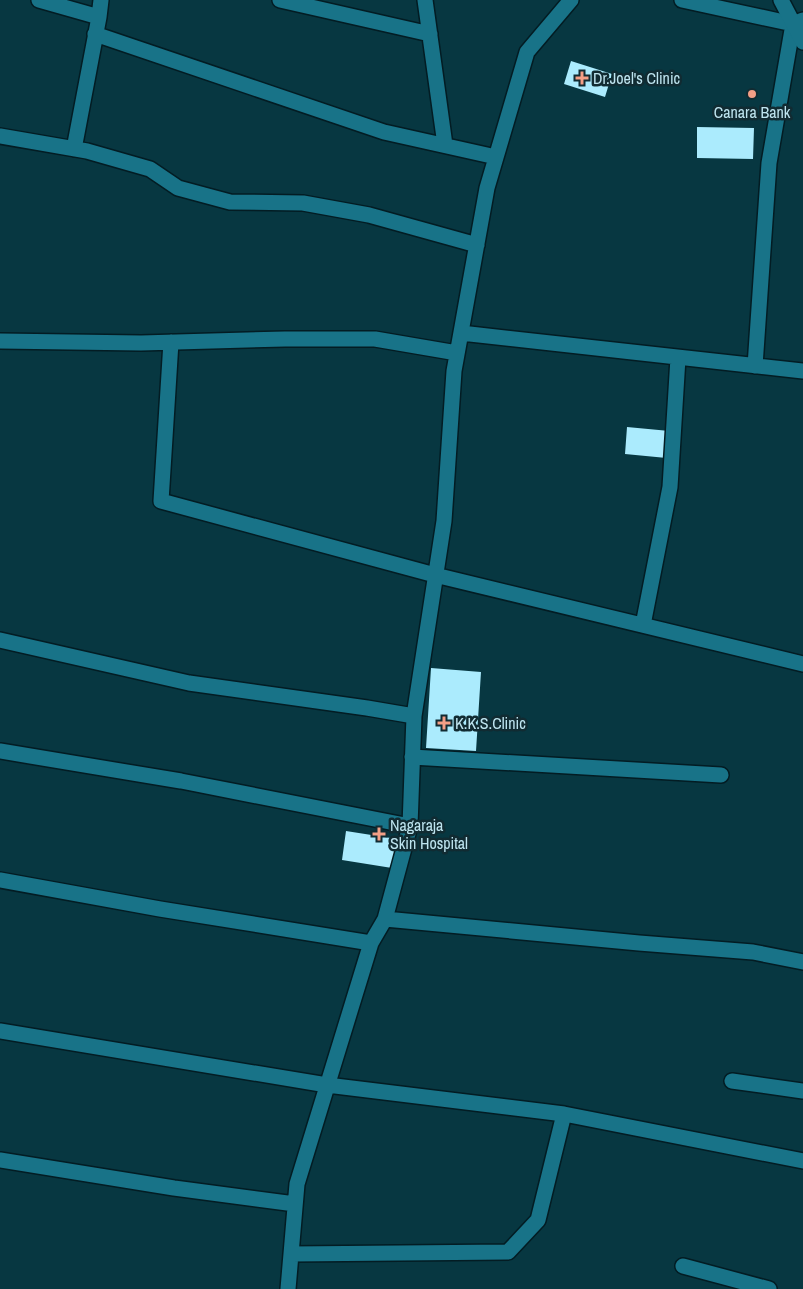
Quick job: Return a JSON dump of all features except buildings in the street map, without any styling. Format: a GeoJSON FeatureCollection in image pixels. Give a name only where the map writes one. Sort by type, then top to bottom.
{"type":"FeatureCollection","features":[{"type":"Feature","properties":{"kind":"street"},"geometry":{"type":"LineString","coordinates":[[39,0],[99,17]]}},
{"type":"Feature","properties":{"kind":"street"},"geometry":{"type":"LineString","coordinates":[[74,149],[101,0]]}},
{"type":"Feature","properties":{"kind":"street"},"geometry":{"type":"LineString","coordinates":[[280,0],[430,34]]}},
{"type":"Feature","properties":{"kind":"street"},"geometry":{"type":"LineString","coordinates":[[424,0],[445,145]]}},
{"type":"Feature","properties":{"kind":"street"},"geometry":{"type":"LineString","coordinates":[[288,1289],[298,1184],[371,943],[385,919],[410,826],[414,716],[444,521],[454,371],[487,188],[527,52],[571,0]]}},
{"type":"Feature","properties":{"kind":"street"},"geometry":{"type":"LineString","coordinates":[[682,0],[798,22]]}},
{"type":"Feature","properties":{"kind":"street"},"geometry":{"type":"LineString","coordinates":[[781,0],[798,22],[803,42]]}},
{"type":"Feature","properties":{"kind":"street"},"geometry":{"type":"LineString","coordinates":[[755,366],[769,163],[798,22]]}},
{"type":"Feature","properties":{"kind":"street"},"geometry":{"type":"LineString","coordinates":[[95,34],[384,132],[496,156]]}},
{"type":"Feature","properties":{"kind":"street"},"geometry":{"type":"LineString","coordinates":[[0,136],[87,151],[150,169],[178,188],[230,202],[303,203],[369,216],[477,245]]}},
{"type":"Feature","properties":{"kind":"street"},"geometry":{"type":"LineString","coordinates":[[461,333],[803,371]]}},
{"type":"Feature","properties":{"kind":"street"},"geometry":{"type":"LineString","coordinates":[[0,341],[171,342],[375,339],[457,353]]}},
{"type":"Feature","properties":{"kind":"street"},"geometry":{"type":"LineString","coordinates":[[171,342],[160,502],[435,575],[803,664]]}},
{"type":"Feature","properties":{"kind":"street"},"geometry":{"type":"LineString","coordinates":[[643,625],[670,487],[678,358]]}},
{"type":"Feature","properties":{"kind":"street"},"geometry":{"type":"LineString","coordinates":[[0,640],[190,683],[414,716]]}},
{"type":"Feature","properties":{"kind":"street"},"geometry":{"type":"LineString","coordinates":[[0,751],[181,780],[410,826]]}},
{"type":"Feature","properties":{"kind":"street"},"geometry":{"type":"LineString","coordinates":[[412,757],[721,775]]}},
{"type":"Feature","properties":{"kind":"street"},"geometry":{"type":"LineString","coordinates":[[0,880],[160,910],[371,943]]}},
{"type":"Feature","properties":{"kind":"street"},"geometry":{"type":"LineString","coordinates":[[385,919],[753,952],[803,962]]}},
{"type":"Feature","properties":{"kind":"street"},"geometry":{"type":"LineString","coordinates":[[0,1031],[328,1085],[564,1114],[803,1161]]}},
{"type":"Feature","properties":{"kind":"street"},"geometry":{"type":"LineString","coordinates":[[732,1081],[803,1091]]}},
{"type":"Feature","properties":{"kind":"street"},"geometry":{"type":"LineString","coordinates":[[291,1254],[508,1252],[538,1220],[564,1114]]}},
{"type":"Feature","properties":{"kind":"street"},"geometry":{"type":"LineString","coordinates":[[0,1160],[174,1188],[296,1204]]}},
{"type":"Feature","properties":{"kind":"street"},"geometry":{"type":"LineString","coordinates":[[683,1266],[770,1289]]}},
{"type":"Feature","properties":{"kind":"place","name":"Dr.Joel's Clinic"},"geometry":{"type":"Point","coordinates":[582,78]}},
{"type":"Feature","properties":{"kind":"place","name":"Canara Bank"},"geometry":{"type":"Point","coordinates":[752,94]}},
{"type":"Feature","properties":{"kind":"place","name":"K.K.S.Clinic"},"geometry":{"type":"Point","coordinates":[444,723]}},
{"type":"Feature","properties":{"kind":"place","name":"Nagaraja Skin Hospital"},"geometry":{"type":"Point","coordinates":[379,834]}}]}
